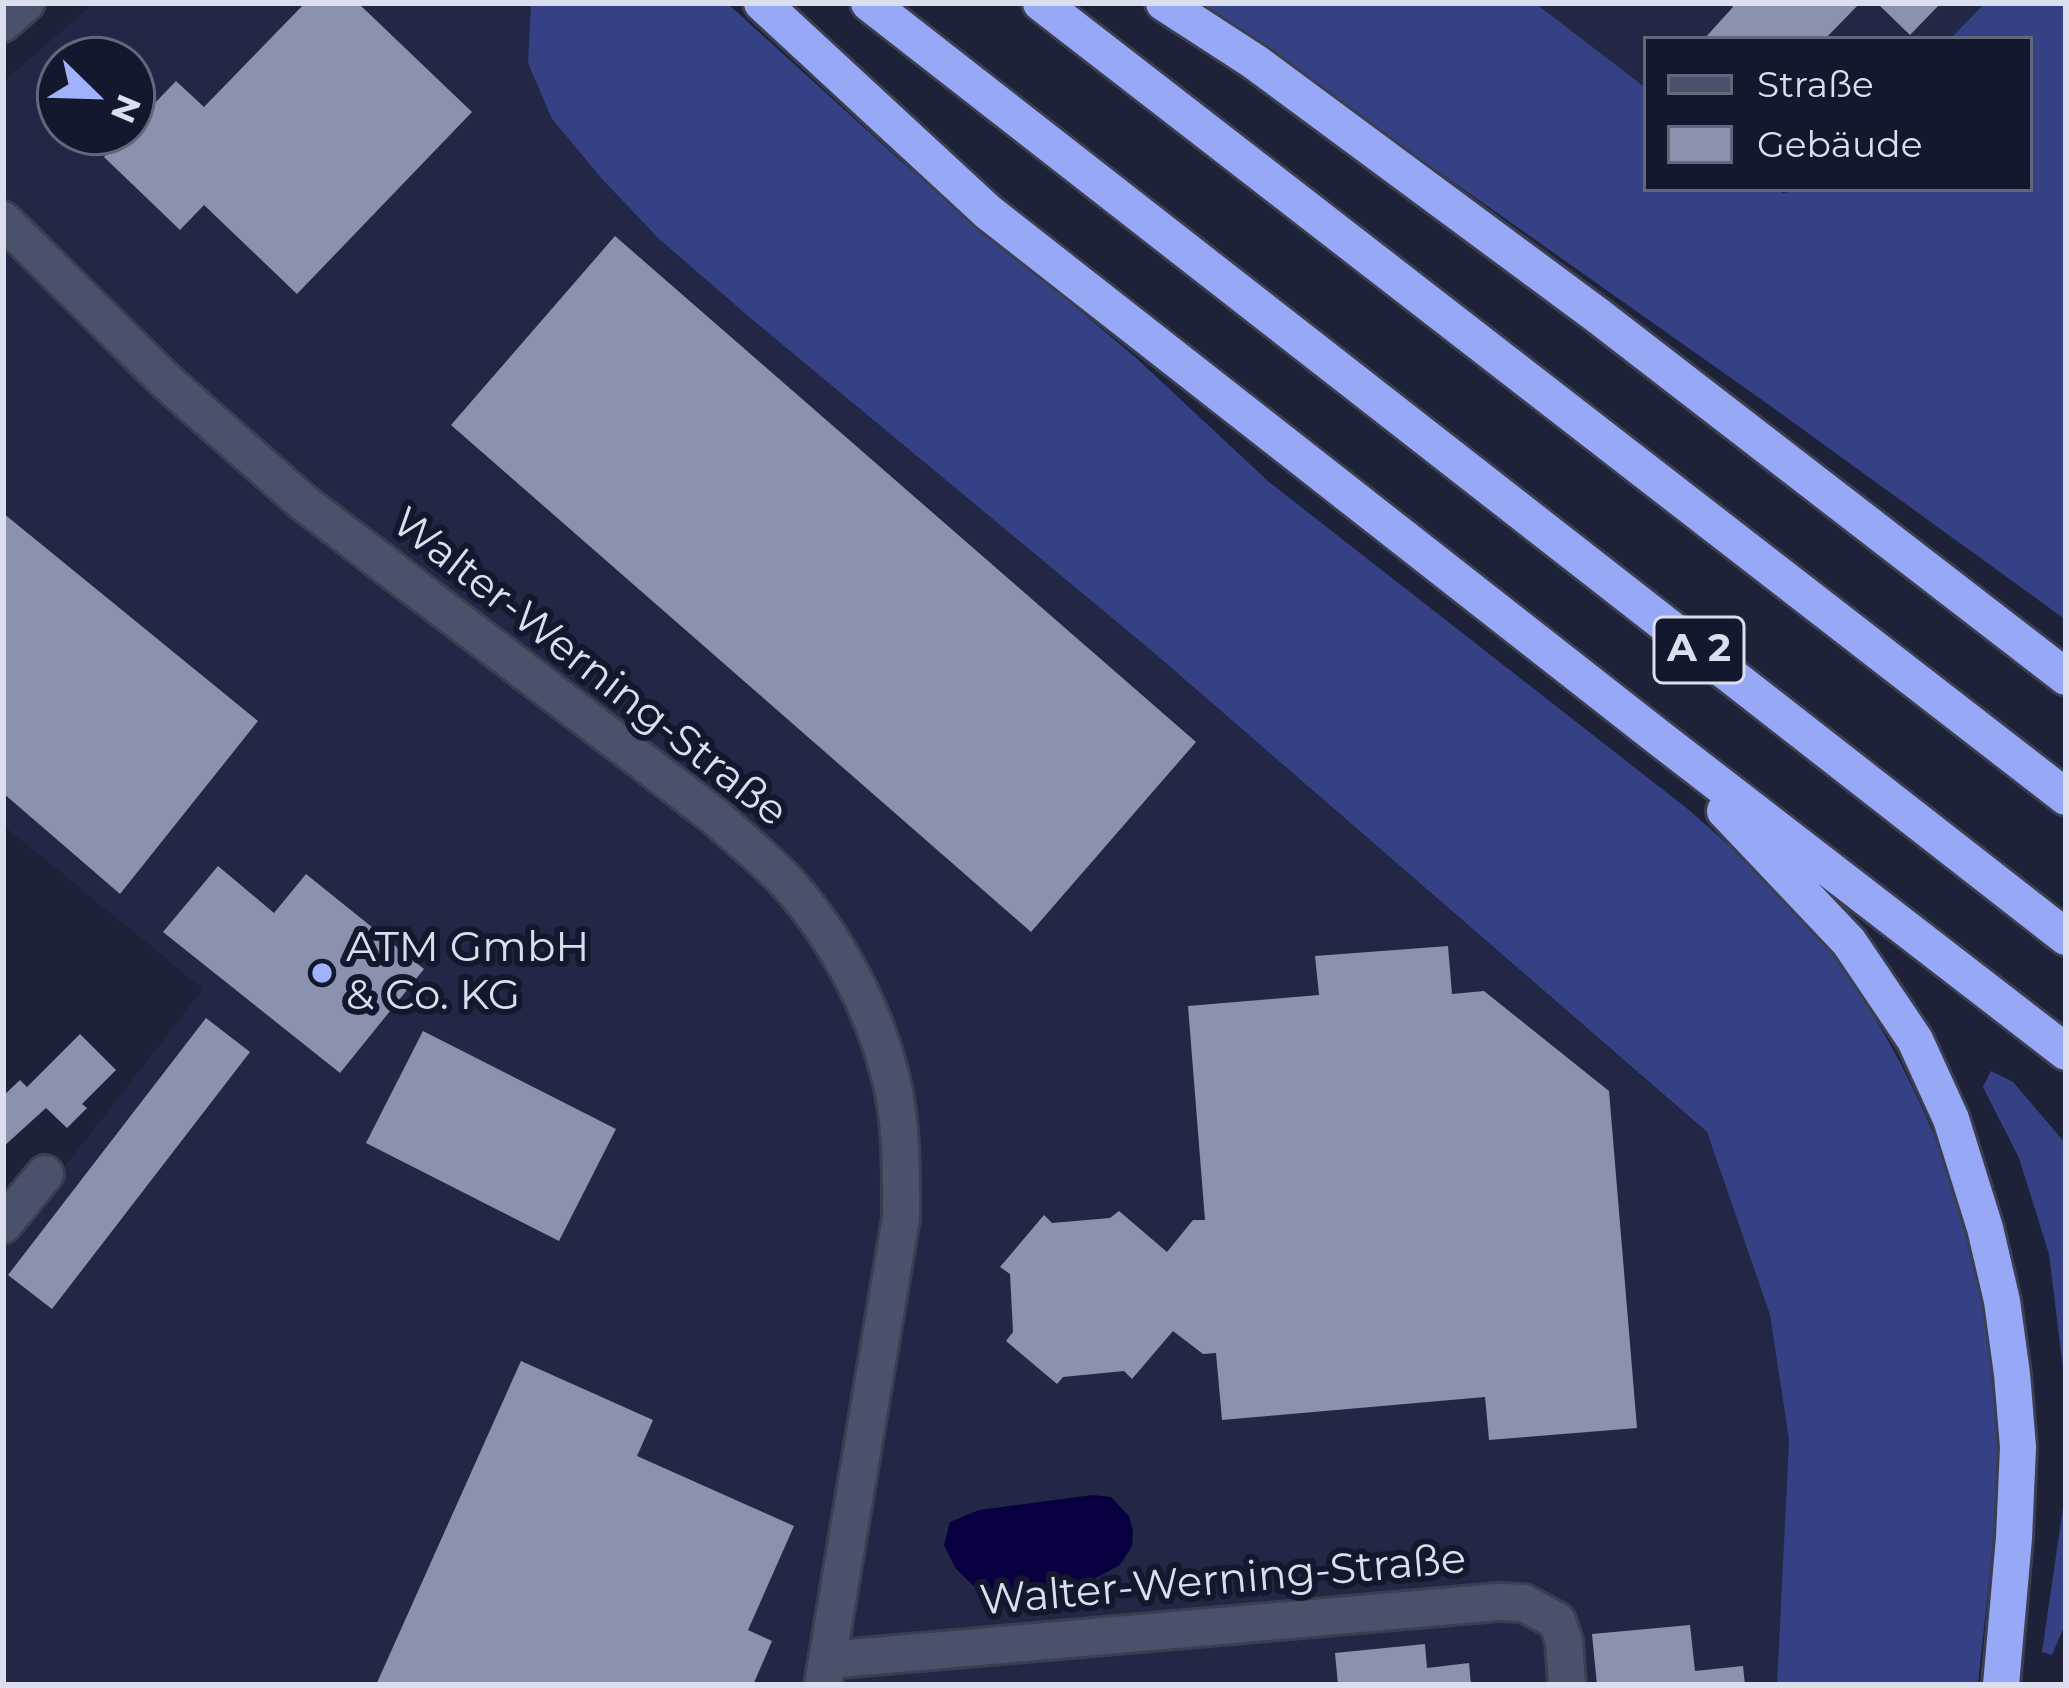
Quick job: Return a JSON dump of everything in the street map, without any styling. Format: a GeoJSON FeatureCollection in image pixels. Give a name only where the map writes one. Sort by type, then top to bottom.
{"type":"FeatureCollection","features":[{"type":"Feature","properties":{"kind":"highway"},"geometry":{"type":"LineString","coordinates":[[763,3],[988,212],[2066,1052]]}},
{"type":"Feature","properties":{"kind":"highway","name":"A 2"},"geometry":{"type":"LineString","coordinates":[[869,3],[2066,937]]}},
{"type":"Feature","properties":{"kind":"highway","name":"A 2"},"geometry":{"type":"LineString","coordinates":[[1042,3],[2066,797]]}},
{"type":"Feature","properties":{"kind":"highway"},"geometry":{"type":"LineString","coordinates":[[1164,3],[1255,62],[1597,315],[2066,677]]}},
{"type":"Feature","properties":{"kind":"highway"},"geometry":{"type":"LineString","coordinates":[[1658,737],[1849,942],[1915,1040],[1951,1118],[1985,1228],[2012,1374],[2018,1447],[2001,1685]]}},
{"type":"Feature","properties":{"kind":"street"},"geometry":{"type":"LineString","coordinates":[[3,23],[26,3]]}},
{"type":"Feature","properties":{"kind":"street","name":"Walter-Werning-Straße"},"geometry":{"type":"LineString","coordinates":[[3,220],[167,382],[304,502],[713,815],[783,878],[835,947],[857,987],[891,1078],[901,1218],[825,1673],[1511,1603],[1557,1621],[1564,1640],[1567,1685]]}},
{"type":"Feature","properties":{"kind":"street"},"geometry":{"type":"LineString","coordinates":[[3,1225],[45,1174]]}},
{"type":"Feature","properties":{"kind":"shaded area"},"geometry":{"type":"Polygon","coordinates":[[[94,3],[531,3],[528,63],[552,119],[658,238],[1152,651],[1707,1133],[1770,1315],[1789,1440],[1777,1685],[3,1685],[3,1246],[203,989],[3,825],[3,82],[36,53],[36,156],[156,156],[156,36],[56,36],[94,3]]]}},
{"type":"Feature","properties":{"kind":"shaded area"},"geometry":{"type":"Polygon","coordinates":[[[531,3],[727,3],[903,163],[1134,356],[1269,482],[1689,810],[1812,930],[1847,975],[1907,1075],[1952,1182],[1982,1295],[1996,1411],[1997,1479],[1978,1685],[1777,1685],[1789,1440],[1770,1315],[1707,1132],[1152,651],[658,238],[552,119],[528,63],[531,3]]]}},
{"type":"Feature","properties":{"kind":"shaded area"},"geometry":{"type":"Polygon","coordinates":[[[1200,3],[1535,3],[1643,86],[1643,192],[1783,193],[2033,192],[2033,36],[1953,36],[1985,3],[2066,3],[2066,620],[1200,3]]]}},
{"type":"Feature","properties":{"kind":"shaded area"},"geometry":{"type":"Polygon","coordinates":[[[1535,3],[1985,3],[1953,36],[1643,36],[1643,86],[1535,3]]]}},
{"type":"Feature","properties":{"kind":"shaded area"},"geometry":{"type":"Polygon","coordinates":[[[1991,1071],[2013,1082],[2066,1144],[2066,1393],[2049,1254],[2019,1158],[1983,1087],[1991,1071]]]}},
{"type":"Feature","properties":{"kind":"shaded area"},"geometry":{"type":"Polygon","coordinates":[[[2066,1487],[2066,1622],[2052,1655],[2042,1652],[2066,1487]]]}},
{"type":"Feature","properties":{"kind":"shaded area"},"geometry":{"type":"Polygon","coordinates":[[[1093,1495],[1111,1497],[1129,1516],[1133,1531],[1132,1546],[1120,1565],[1090,1581],[998,1596],[974,1586],[956,1569],[944,1545],[950,1522],[979,1510],[1093,1495]]]}},
{"type":"Feature","properties":{"kind":"building"},"geometry":{"type":"Polygon","coordinates":[[[305,3],[358,3],[472,112],[297,294],[204,205],[180,230],[104,157],[156,156],[156,102],[176,81],[204,107],[305,3]]]}},
{"type":"Feature","properties":{"kind":"building"},"geometry":{"type":"Polygon","coordinates":[[[1729,3],[1860,3],[1828,36],[1707,36],[1733,7],[1729,3]]]}},
{"type":"Feature","properties":{"kind":"building"},"geometry":{"type":"Polygon","coordinates":[[[1877,3],[1941,3],[1910,35],[1877,3]]]}},
{"type":"Feature","properties":{"kind":"building"},"geometry":{"type":"Polygon","coordinates":[[[615,236],[1196,742],[1031,932],[451,425],[615,236]]]}},
{"type":"Feature","properties":{"kind":"building"},"geometry":{"type":"Polygon","coordinates":[[[3,513],[258,721],[120,894],[3,793],[3,513]]]}},
{"type":"Feature","properties":{"kind":"building","name":"ATM GmbH & Co. KG"},"geometry":{"type":"Polygon","coordinates":[[[218,866],[274,913],[306,874],[424,969],[340,1073],[163,932],[218,866]]]}},
{"type":"Feature","properties":{"kind":"building"},"geometry":{"type":"Polygon","coordinates":[[[1448,946],[1452,994],[1484,991],[1609,1091],[1637,1428],[1489,1440],[1485,1397],[1222,1420],[1216,1353],[1203,1354],[1173,1331],[1132,1379],[1124,1371],[1063,1377],[1057,1384],[1006,1341],[1013,1332],[1010,1274],[1000,1267],[1044,1215],[1052,1223],[1110,1218],[1119,1211],[1167,1252],[1193,1220],[1205,1220],[1188,1006],[1319,995],[1315,956],[1448,946]]]}},
{"type":"Feature","properties":{"kind":"building"},"geometry":{"type":"Polygon","coordinates":[[[206,1018],[250,1052],[52,1309],[8,1275],[206,1018]]]}},
{"type":"Feature","properties":{"kind":"building"},"geometry":{"type":"Polygon","coordinates":[[[423,1031],[616,1129],[559,1241],[366,1143],[423,1031]]]}},
{"type":"Feature","properties":{"kind":"building"},"geometry":{"type":"Polygon","coordinates":[[[80,1034],[116,1070],[82,1104],[87,1108],[67,1128],[46,1108],[3,1147],[3,1096],[20,1080],[27,1087],[80,1034]]]}},
{"type":"Feature","properties":{"kind":"building"},"geometry":{"type":"Polygon","coordinates":[[[521,1361],[653,1420],[637,1456],[794,1526],[748,1630],[772,1641],[753,1685],[376,1685],[521,1361]]]}},
{"type":"Feature","properties":{"kind":"building"},"geometry":{"type":"Polygon","coordinates":[[[1690,1625],[1695,1671],[1743,1666],[1745,1685],[1597,1685],[1592,1634],[1690,1625]]]}},
{"type":"Feature","properties":{"kind":"building"},"geometry":{"type":"Polygon","coordinates":[[[1425,1644],[1427,1668],[1469,1663],[1471,1685],[1338,1685],[1335,1653],[1425,1644]]]}},
{"type":"Feature","properties":{"kind":"place","name":"ATM GmbH & Co. KG"},"geometry":{"type":"Point","coordinates":[322,973]}}]}
